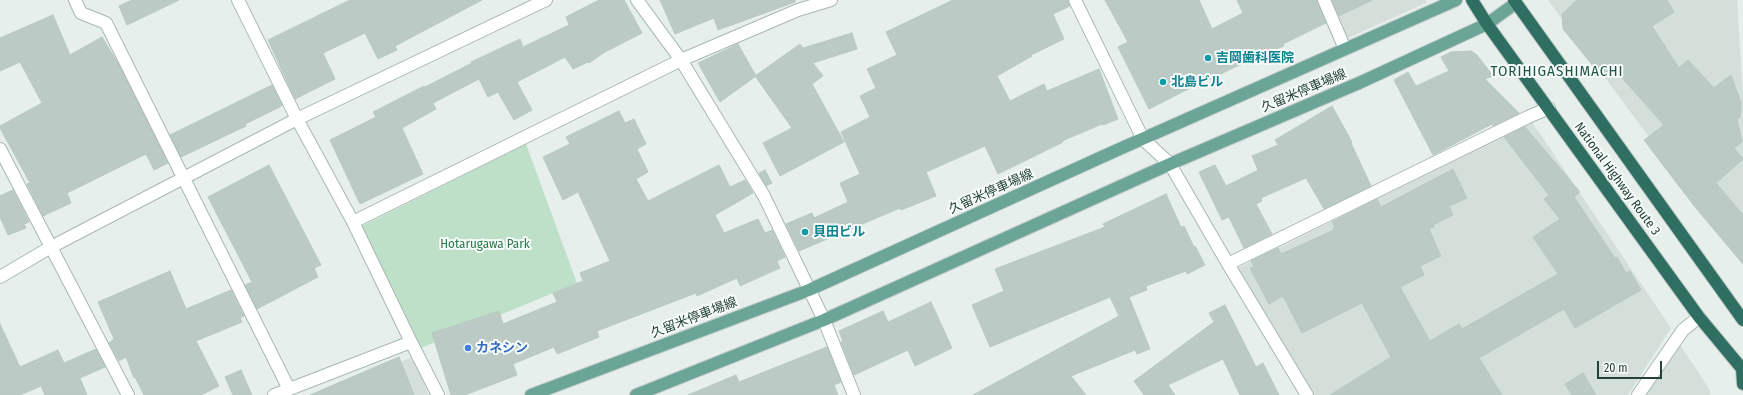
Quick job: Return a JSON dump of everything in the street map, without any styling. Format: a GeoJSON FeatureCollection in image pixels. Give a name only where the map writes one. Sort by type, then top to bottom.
{"type":"FeatureCollection","features":[{"type":"Feature","properties":{"kind":"highway","name":"National Highway Route 3"},"geometry":{"type":"LineString","coordinates":[[1472,0],[1487,24],[1699,318],[1742,370]]}},
{"type":"Feature","properties":{"kind":"highway","name":"National Highway Route 3"},"geometry":{"type":"LineString","coordinates":[[1517,1],[1743,320]]}},
{"type":"Feature","properties":{"kind":"highway"},"geometry":{"type":"LineString","coordinates":[[1742,370],[1743,384]]}},
{"type":"Feature","properties":{"kind":"main road","name":"久留米停車場線"},"geometry":{"type":"LineString","coordinates":[[531,395],[809,290],[1456,0]]}},
{"type":"Feature","properties":{"kind":"main road","name":"久留米停車場線"},"geometry":{"type":"LineString","coordinates":[[636,395],[824,320],[1170,164],[1359,83],[1487,24],[1517,1]]}},
{"type":"Feature","properties":{"kind":"street"},"geometry":{"type":"LineString","coordinates":[[74,0],[81,13],[106,23],[182,178],[289,389]]}},
{"type":"Feature","properties":{"kind":"street"},"geometry":{"type":"LineString","coordinates":[[238,0],[297,119],[353,222],[438,395]]}},
{"type":"Feature","properties":{"kind":"street"},"geometry":{"type":"LineString","coordinates":[[0,278],[50,247],[297,119],[546,0]]}},
{"type":"Feature","properties":{"kind":"street"},"geometry":{"type":"LineString","coordinates":[[637,0],[681,60],[764,196],[824,320],[854,395]]}},
{"type":"Feature","properties":{"kind":"street"},"geometry":{"type":"LineString","coordinates":[[353,222],[681,60],[798,10],[831,0]]}},
{"type":"Feature","properties":{"kind":"street"},"geometry":{"type":"LineString","coordinates":[[1075,0],[1143,139],[1170,164],[1307,395]]}},
{"type":"Feature","properties":{"kind":"street"},"geometry":{"type":"LineString","coordinates":[[1324,0],[1345,49]]}},
{"type":"Feature","properties":{"kind":"street"},"geometry":{"type":"LineString","coordinates":[[1228,264],[1549,108]]}},
{"type":"Feature","properties":{"kind":"street"},"geometry":{"type":"LineString","coordinates":[[0,149],[128,395]]}},
{"type":"Feature","properties":{"kind":"street"},"geometry":{"type":"LineString","coordinates":[[1638,395],[1683,330],[1699,318]]}},
{"type":"Feature","properties":{"kind":"street"},"geometry":{"type":"LineString","coordinates":[[274,395],[411,342]]}},
{"type":"Feature","properties":{"kind":"shaded area"},"geometry":{"type":"Polygon","coordinates":[[[1329,0],[1426,0],[1426,3],[1348,38],[1329,0]]]}},
{"type":"Feature","properties":{"kind":"shaded area"},"geometry":{"type":"Polygon","coordinates":[[[1548,0],[1737,0],[1743,98],[1743,265],[1548,0]]]}},
{"type":"Feature","properties":{"kind":"shaded area"},"geometry":{"type":"Polygon","coordinates":[[[1532,122],[1671,328],[1628,395],[1311,395],[1238,268],[1532,122]]]}},
{"type":"Feature","properties":{"kind":"shaded area"},"geometry":{"type":"Polygon","coordinates":[[[1679,343],[1710,390],[1710,395],[1643,395],[1679,343]]]}},
{"type":"Feature","properties":{"kind":"shaded area"},"geometry":{"type":"Polygon","coordinates":[[[413,357],[429,395],[316,395],[413,357]]]}},
{"type":"Feature","properties":{"kind":"green space","name":"Hotarugawa Park"},"geometry":{"type":"Polygon","coordinates":[[[526,144],[577,283],[421,348],[362,226],[526,144]]]}},
{"type":"Feature","properties":{"kind":"building"},"geometry":{"type":"Polygon","coordinates":[[[132,0],[179,0],[127,25],[119,6],[132,0]]]}},
{"type":"Feature","properties":{"kind":"building"},"geometry":{"type":"Polygon","coordinates":[[[350,0],[482,0],[395,46],[397,50],[378,59],[365,33],[323,53],[335,79],[295,99],[268,40],[350,0]]]}},
{"type":"Feature","properties":{"kind":"building"},"geometry":{"type":"Polygon","coordinates":[[[599,0],[624,0],[642,33],[605,52],[589,63],[588,62],[573,69],[565,57],[517,82],[532,110],[514,120],[498,92],[488,97],[479,79],[433,103],[436,109],[402,128],[423,174],[360,204],[330,140],[376,117],[373,112],[472,63],[471,62],[520,39],[523,47],[569,25],[566,17],[599,0]]]}},
{"type":"Feature","properties":{"kind":"building"},"geometry":{"type":"Polygon","coordinates":[[[660,0],[795,0],[795,2],[718,30],[714,18],[675,34],[660,0]]]}},
{"type":"Feature","properties":{"kind":"building"},"geometry":{"type":"Polygon","coordinates":[[[953,0],[1068,0],[1070,6],[1053,14],[1064,39],[1031,55],[1032,56],[997,76],[1010,101],[1044,84],[1047,91],[1099,69],[1118,119],[1062,141],[1063,142],[998,174],[985,146],[926,172],[936,196],[901,210],[900,208],[799,251],[786,224],[812,213],[814,218],[848,202],[840,183],[860,174],[841,132],[870,117],[860,96],[876,88],[867,69],[897,55],[886,32],[953,0]]]}},
{"type":"Feature","properties":{"kind":"building"},"geometry":{"type":"Polygon","coordinates":[[[1105,0],[1199,0],[1212,29],[1243,13],[1237,0],[1317,0],[1326,23],[1283,44],[1284,46],[1262,54],[1202,82],[1149,109],[1118,47],[1128,42],[1105,0]]]}},
{"type":"Feature","properties":{"kind":"building"},"geometry":{"type":"Polygon","coordinates":[[[1332,0],[1372,0],[1339,16],[1332,0]]]}},
{"type":"Feature","properties":{"kind":"building"},"geometry":{"type":"Polygon","coordinates":[[[1577,0],[1667,0],[1674,12],[1652,26],[1679,68],[1688,60],[1714,88],[1731,75],[1741,103],[1740,117],[1737,119],[1742,142],[1734,148],[1743,159],[1716,183],[1743,215],[1743,264],[1695,207],[1644,140],[1664,125],[1614,69],[1603,78],[1563,29],[1562,14],[1577,0]]]}},
{"type":"Feature","properties":{"kind":"building"},"geometry":{"type":"Polygon","coordinates":[[[53,15],[70,55],[102,37],[119,65],[168,163],[154,170],[146,154],[67,193],[71,203],[43,216],[27,184],[30,183],[0,128],[0,126],[42,103],[20,62],[0,71],[0,38],[53,15]]]}},
{"type":"Feature","properties":{"kind":"building"},"geometry":{"type":"Polygon","coordinates":[[[852,33],[857,49],[813,63],[823,76],[812,84],[844,142],[780,176],[763,143],[792,128],[755,76],[800,44],[803,48],[852,33]]]}},
{"type":"Feature","properties":{"kind":"building"},"geometry":{"type":"Polygon","coordinates":[[[738,44],[756,76],[720,102],[698,63],[738,44]]]}},
{"type":"Feature","properties":{"kind":"building"},"geometry":{"type":"Polygon","coordinates":[[[1471,51],[1477,55],[1493,76],[1485,79],[1519,113],[1493,126],[1492,124],[1433,155],[1394,80],[1408,72],[1416,86],[1449,71],[1441,57],[1451,52],[1471,51]]]}},
{"type":"Feature","properties":{"kind":"building"},"geometry":{"type":"Polygon","coordinates":[[[272,85],[282,105],[280,107],[245,124],[246,126],[181,157],[170,135],[272,85]]]}},
{"type":"Feature","properties":{"kind":"building"},"geometry":{"type":"Polygon","coordinates":[[[1332,106],[1352,142],[1351,143],[1371,186],[1324,209],[1306,178],[1261,198],[1262,201],[1256,204],[1272,234],[1244,248],[1229,217],[1222,220],[1199,172],[1215,165],[1226,186],[1258,170],[1252,156],[1278,145],[1275,140],[1332,106]]]}},
{"type":"Feature","properties":{"kind":"building"},"geometry":{"type":"Polygon","coordinates":[[[619,111],[625,123],[634,119],[646,144],[637,149],[648,172],[636,179],[648,201],[719,165],[730,187],[745,180],[753,193],[715,215],[724,233],[758,219],[765,233],[772,230],[785,257],[777,261],[780,268],[740,286],[737,278],[697,296],[696,293],[597,331],[599,337],[557,354],[554,347],[513,364],[517,375],[465,395],[451,395],[432,333],[499,311],[503,324],[557,302],[553,293],[583,281],[580,273],[610,261],[578,192],[563,200],[543,157],[570,144],[566,137],[619,111]]]}},
{"type":"Feature","properties":{"kind":"building"},"geometry":{"type":"Polygon","coordinates":[[[1525,127],[1580,192],[1574,197],[1615,258],[1617,257],[1626,273],[1630,271],[1641,290],[1575,328],[1564,309],[1479,358],[1502,395],[1330,395],[1391,357],[1362,303],[1302,333],[1283,296],[1269,304],[1250,268],[1254,267],[1251,261],[1278,248],[1281,254],[1334,230],[1333,228],[1335,227],[1332,222],[1377,199],[1381,207],[1453,169],[1467,198],[1449,206],[1453,215],[1433,225],[1434,227],[1429,229],[1441,256],[1420,266],[1424,275],[1400,287],[1430,341],[1459,324],[1462,329],[1558,274],[1533,237],[1560,219],[1544,199],[1549,195],[1504,137],[1525,127]]]}},
{"type":"Feature","properties":{"kind":"building"},"geometry":{"type":"Polygon","coordinates":[[[269,165],[321,265],[314,268],[318,277],[257,309],[245,285],[252,282],[208,197],[269,165]]]}},
{"type":"Feature","properties":{"kind":"building"},"geometry":{"type":"Polygon","coordinates":[[[765,170],[772,183],[766,186],[759,173],[765,170]]]}},
{"type":"Feature","properties":{"kind":"building"},"geometry":{"type":"Polygon","coordinates":[[[13,190],[29,222],[24,224],[26,228],[8,235],[0,217],[0,196],[13,190]]]}},
{"type":"Feature","properties":{"kind":"building"},"geometry":{"type":"Polygon","coordinates":[[[1166,194],[1181,227],[1184,226],[1205,265],[1187,274],[1186,271],[1146,286],[1147,290],[1129,297],[1150,349],[1137,354],[1135,350],[1071,376],[1086,395],[973,395],[1119,316],[1110,297],[990,347],[972,305],[1004,291],[995,269],[1105,227],[1103,224],[1166,194]]]}},
{"type":"Feature","properties":{"kind":"building"},"geometry":{"type":"Polygon","coordinates":[[[170,271],[186,309],[231,290],[244,316],[240,318],[242,322],[196,341],[219,386],[201,395],[144,395],[135,377],[134,378],[126,357],[119,361],[109,343],[114,339],[98,302],[170,271]]]}},
{"type":"Feature","properties":{"kind":"building"},"geometry":{"type":"Polygon","coordinates":[[[931,302],[952,348],[915,366],[908,350],[854,375],[841,342],[843,341],[839,331],[883,311],[888,322],[931,302]]]}},
{"type":"Feature","properties":{"kind":"building"},"geometry":{"type":"Polygon","coordinates":[[[1225,305],[1256,367],[1263,363],[1279,395],[1240,395],[1223,359],[1168,385],[1175,395],[1144,395],[1134,381],[1214,322],[1209,313],[1225,305]]]}},
{"type":"Feature","properties":{"kind":"building"},"geometry":{"type":"Polygon","coordinates":[[[0,324],[20,367],[58,350],[64,363],[96,349],[105,367],[80,378],[87,395],[45,395],[41,386],[20,395],[0,395],[0,324]]]}},
{"type":"Feature","properties":{"kind":"building"},"geometry":{"type":"Polygon","coordinates":[[[827,347],[841,382],[834,385],[838,395],[688,395],[736,375],[739,382],[827,347]]]}},
{"type":"Feature","properties":{"kind":"building"},"geometry":{"type":"Polygon","coordinates":[[[399,357],[414,395],[310,395],[387,362],[399,357]]]}},
{"type":"Feature","properties":{"kind":"building"},"geometry":{"type":"Polygon","coordinates":[[[241,370],[252,395],[233,395],[225,377],[241,370]]]}},
{"type":"Feature","properties":{"kind":"building"},"geometry":{"type":"Polygon","coordinates":[[[1583,373],[1596,395],[1572,395],[1565,384],[1583,373]]]}},
{"type":"Feature","properties":{"kind":"place","name":"吉岡歯科医院"},"geometry":{"type":"Point","coordinates":[1208,58]}},
{"type":"Feature","properties":{"kind":"place","name":"北島ビル"},"geometry":{"type":"Point","coordinates":[1163,82]}},
{"type":"Feature","properties":{"kind":"place","name":"貝田ビル"},"geometry":{"type":"Point","coordinates":[805,232]}},
{"type":"Feature","properties":{"kind":"place","name":"カネシン"},"geometry":{"type":"Point","coordinates":[468,348]}},
{"type":"Feature","properties":{"kind":"district","name":"TORIHIGASHIMACHI"},"geometry":{"type":"Point","coordinates":[1557,72]}}]}
